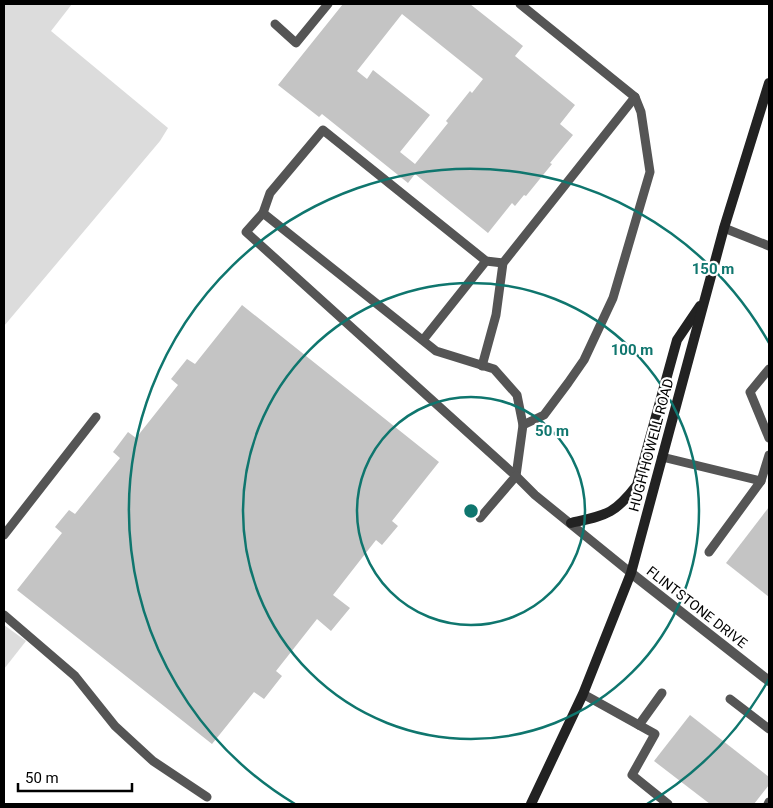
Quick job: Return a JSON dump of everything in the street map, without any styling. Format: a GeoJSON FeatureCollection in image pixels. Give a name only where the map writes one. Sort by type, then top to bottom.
{"type":"FeatureCollection","features":[{"type":"Feature","properties":{"kind":"main road","name":"HUGH HOWELL ROAD"},"geometry":{"type":"LineString","coordinates":[[531,804],[583,694],[631,573],[724,228],[769,83]]}},
{"type":"Feature","properties":{"kind":"main road"},"geometry":{"type":"LineString","coordinates":[[571,523],[607,515],[622,505],[637,485],[677,340],[705,299]]}},
{"type":"Feature","properties":{"kind":"street","name":"FLINTSTONE DRIVE"},"geometry":{"type":"LineString","coordinates":[[631,573],[769,681]]}},
{"type":"Feature","properties":{"kind":"lane"},"geometry":{"type":"LineString","coordinates":[[275,24],[296,42],[328,4]]}},
{"type":"Feature","properties":{"kind":"lane"},"geometry":{"type":"LineString","coordinates":[[520,4],[635,97],[641,112],[650,172],[612,298],[584,360],[544,415],[523,425]]}},
{"type":"Feature","properties":{"kind":"lane"},"geometry":{"type":"LineString","coordinates":[[482,366],[496,315],[503,263],[635,97]]}},
{"type":"Feature","properties":{"kind":"lane"},"geometry":{"type":"LineString","coordinates":[[503,263],[486,260],[323,130],[270,193],[263,212],[246,232],[535,495],[631,573]]}},
{"type":"Feature","properties":{"kind":"lane"},"geometry":{"type":"LineString","coordinates":[[263,212],[436,351],[494,369],[517,395],[523,425],[516,476],[480,518]]}},
{"type":"Feature","properties":{"kind":"lane"},"geometry":{"type":"LineString","coordinates":[[724,228],[769,246]]}},
{"type":"Feature","properties":{"kind":"lane"},"geometry":{"type":"LineString","coordinates":[[423,340],[486,260]]}},
{"type":"Feature","properties":{"kind":"lane"},"geometry":{"type":"LineString","coordinates":[[769,369],[750,392],[769,438]]}},
{"type":"Feature","properties":{"kind":"lane"},"geometry":{"type":"LineString","coordinates":[[4,535],[96,417]]}},
{"type":"Feature","properties":{"kind":"lane"},"geometry":{"type":"LineString","coordinates":[[709,552],[760,481],[769,455]]}},
{"type":"Feature","properties":{"kind":"lane"},"geometry":{"type":"LineString","coordinates":[[662,458],[760,481]]}},
{"type":"Feature","properties":{"kind":"lane"},"geometry":{"type":"LineString","coordinates":[[4,615],[75,676],[116,726],[153,761],[207,797]]}},
{"type":"Feature","properties":{"kind":"lane"},"geometry":{"type":"LineString","coordinates":[[639,725],[662,693]]}},
{"type":"Feature","properties":{"kind":"lane"},"geometry":{"type":"LineString","coordinates":[[583,694],[655,734],[632,774],[668,804]]}},
{"type":"Feature","properties":{"kind":"lane"},"geometry":{"type":"LineString","coordinates":[[730,699],[769,729]]}},
{"type":"Feature","properties":{"kind":"shaded area"},"geometry":{"type":"Polygon","coordinates":[[[4,4],[72,4],[51,31],[168,128],[160,141],[4,326],[4,4]]]}},
{"type":"Feature","properties":{"kind":"shaded area"},"geometry":{"type":"Polygon","coordinates":[[[4,625],[26,641],[4,669],[4,625]]]}},
{"type":"Feature","properties":{"kind":"building"},"geometry":{"type":"Polygon","coordinates":[[[343,4],[470,4],[523,46],[515,56],[575,105],[560,124],[573,135],[526,196],[524,195],[515,206],[512,203],[488,233],[415,174],[408,183],[322,114],[319,117],[278,85],[343,4]],[[402,14],[357,71],[367,79],[373,70],[430,115],[400,152],[415,164],[448,123],[446,121],[470,91],[472,93],[483,79],[402,14]]]}},
{"type":"Feature","properties":{"kind":"building"},"geometry":{"type":"Polygon","coordinates":[[[242,305],[439,462],[392,521],[398,526],[382,545],[376,540],[333,595],[350,608],[331,631],[317,619],[276,671],[282,676],[264,699],[254,692],[212,744],[17,590],[62,533],[55,527],[69,510],[75,514],[120,458],[113,452],[128,432],[136,438],[178,385],[171,379],[187,359],[195,364],[242,305]]]}},
{"type":"Feature","properties":{"kind":"building"},"geometry":{"type":"Polygon","coordinates":[[[769,507],[769,597],[726,563],[769,507]]]}},
{"type":"Feature","properties":{"kind":"building"},"geometry":{"type":"Polygon","coordinates":[[[690,715],[769,777],[769,785],[754,804],[710,804],[654,761],[690,715]]]}}]}
